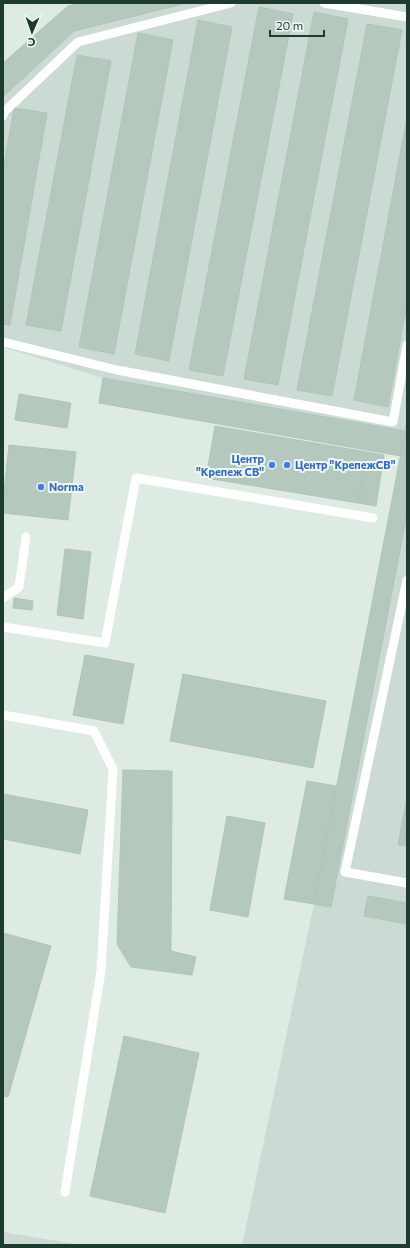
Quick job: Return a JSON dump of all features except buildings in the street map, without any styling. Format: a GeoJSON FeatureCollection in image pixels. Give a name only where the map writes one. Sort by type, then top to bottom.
{"type":"FeatureCollection","features":[{"type":"Feature","properties":{"kind":"lane"},"geometry":{"type":"LineString","coordinates":[[3,116],[4,112],[78,42],[231,3]]}},
{"type":"Feature","properties":{"kind":"lane"},"geometry":{"type":"LineString","coordinates":[[324,3],[407,17]]}},
{"type":"Feature","properties":{"kind":"lane"},"geometry":{"type":"LineString","coordinates":[[3,342],[117,370],[393,422],[407,345]]}},
{"type":"Feature","properties":{"kind":"lane"},"geometry":{"type":"LineString","coordinates":[[3,627],[105,643],[136,478],[373,518]]}},
{"type":"Feature","properties":{"kind":"lane"},"geometry":{"type":"LineString","coordinates":[[3,598],[19,587],[26,537]]}},
{"type":"Feature","properties":{"kind":"lane"},"geometry":{"type":"LineString","coordinates":[[407,580],[345,872],[407,883]]}},
{"type":"Feature","properties":{"kind":"lane"},"geometry":{"type":"LineString","coordinates":[[3,715],[94,731],[113,769],[100,971],[65,1192]]}},
{"type":"Feature","properties":{"kind":"shaded area"},"geometry":{"type":"Polygon","coordinates":[[[81,3],[407,3],[407,1245],[242,1245],[314,904],[401,456],[99,403],[103,378],[3,347],[3,63],[81,3]]]}},
{"type":"Feature","properties":{"kind":"shaded area"},"geometry":{"type":"Polygon","coordinates":[[[3,1232],[82,1245],[3,1245],[3,1232]]]}},
{"type":"Feature","properties":{"kind":"place","name":"Центр \"Крепеж СВ\""},"geometry":{"type":"Point","coordinates":[272,465]}},
{"type":"Feature","properties":{"kind":"place","name":"Центр \"КрепежСВ\""},"geometry":{"type":"Point","coordinates":[287,465]}},
{"type":"Feature","properties":{"kind":"place","name":"Norma"},"geometry":{"type":"Point","coordinates":[41,487]}}]}
